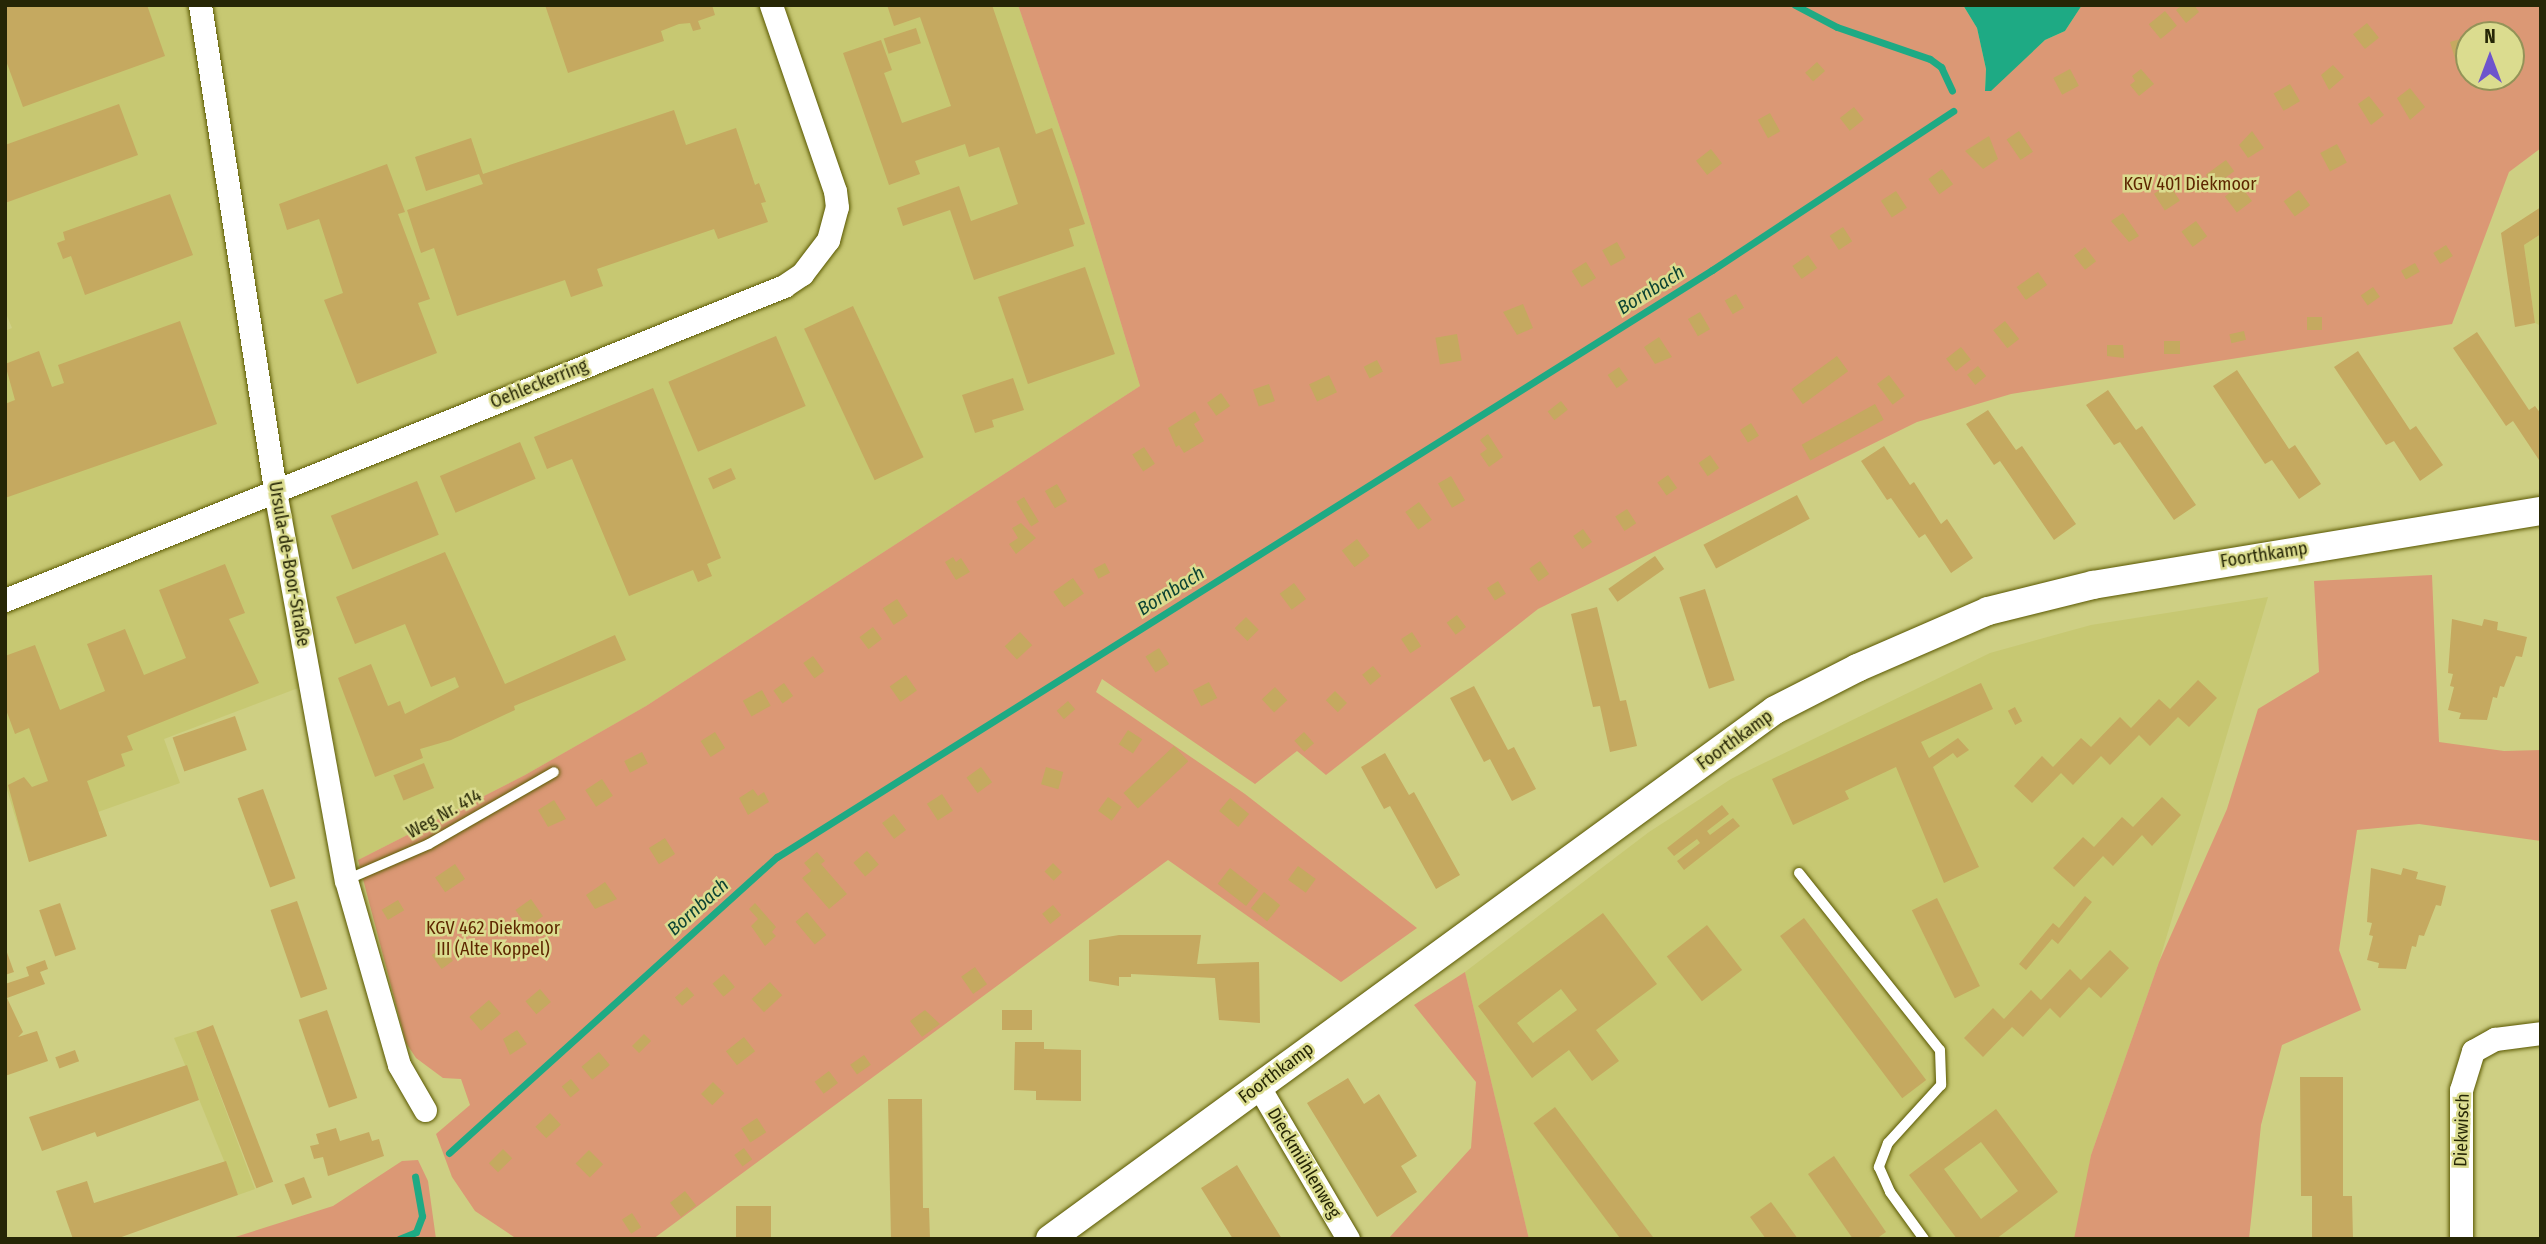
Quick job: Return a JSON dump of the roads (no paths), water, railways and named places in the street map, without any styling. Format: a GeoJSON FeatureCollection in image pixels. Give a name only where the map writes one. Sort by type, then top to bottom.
{"type":"FeatureCollection","features":[{"type":"Feature","properties":{"kind":"street","name":"Ursula-de-Boor-Straße"},"geometry":{"type":"LineString","coordinates":[[200,5],[275,491],[346,880],[399,1065],[425,1110]]}},
{"type":"Feature","properties":{"kind":"street","name":"Oehleckerring"},"geometry":{"type":"LineString","coordinates":[[5,600],[784,286],[802,274],[828,240],[837,207],[835,191],[771,5]]}},
{"type":"Feature","properties":{"kind":"street","name":"Foorthkamp"},"geometry":{"type":"LineString","coordinates":[[1050,1239],[1775,710],[1887,654],[1988,611],[2118,579],[2541,511]]}},
{"type":"Feature","properties":{"kind":"street","name":"Diekwisch"},"geometry":{"type":"LineString","coordinates":[[2461,1239],[2461,1090],[2473,1051],[2495,1039],[2541,1033]]}},
{"type":"Feature","properties":{"kind":"street","name":"Dieckmühlenweg"},"geometry":{"type":"LineString","coordinates":[[1259,1087],[1348,1239]]}},
{"type":"Feature","properties":{"kind":"lane","name":"Weg Nr. 414"},"geometry":{"type":"LineString","coordinates":[[346,880],[429,844],[554,772]]}},
{"type":"Feature","properties":{"kind":"lane"},"geometry":{"type":"LineString","coordinates":[[1799,873],[1940,1049],[1941,1085],[1888,1143],[1879,1167],[1890,1192],[1924,1239]]}},
{"type":"Feature","properties":{"kind":"waterway"},"geometry":{"type":"LineString","coordinates":[[1795,5],[1837,27],[1930,59],[1941,67],[1952,91]]}},
{"type":"Feature","properties":{"kind":"waterway","name":"Bornbach"},"geometry":{"type":"LineString","coordinates":[[449,1153],[777,857],[1712,270],[1953,111]]}},
{"type":"Feature","properties":{"kind":"waterway","name":"Bornbach"},"geometry":{"type":"LineString","coordinates":[[399,1239],[416,1232],[422,1216],[415,1177]]}},
{"type":"Feature","properties":{"kind":"park label","name":"KGV 401 Diekmoor"},"geometry":{"type":"Point","coordinates":[2190,184]}},
{"type":"Feature","properties":{"kind":"park label","name":"KGV 462 Diekmoor III (Alte Koppel)"},"geometry":{"type":"Point","coordinates":[493,939]}}]}
